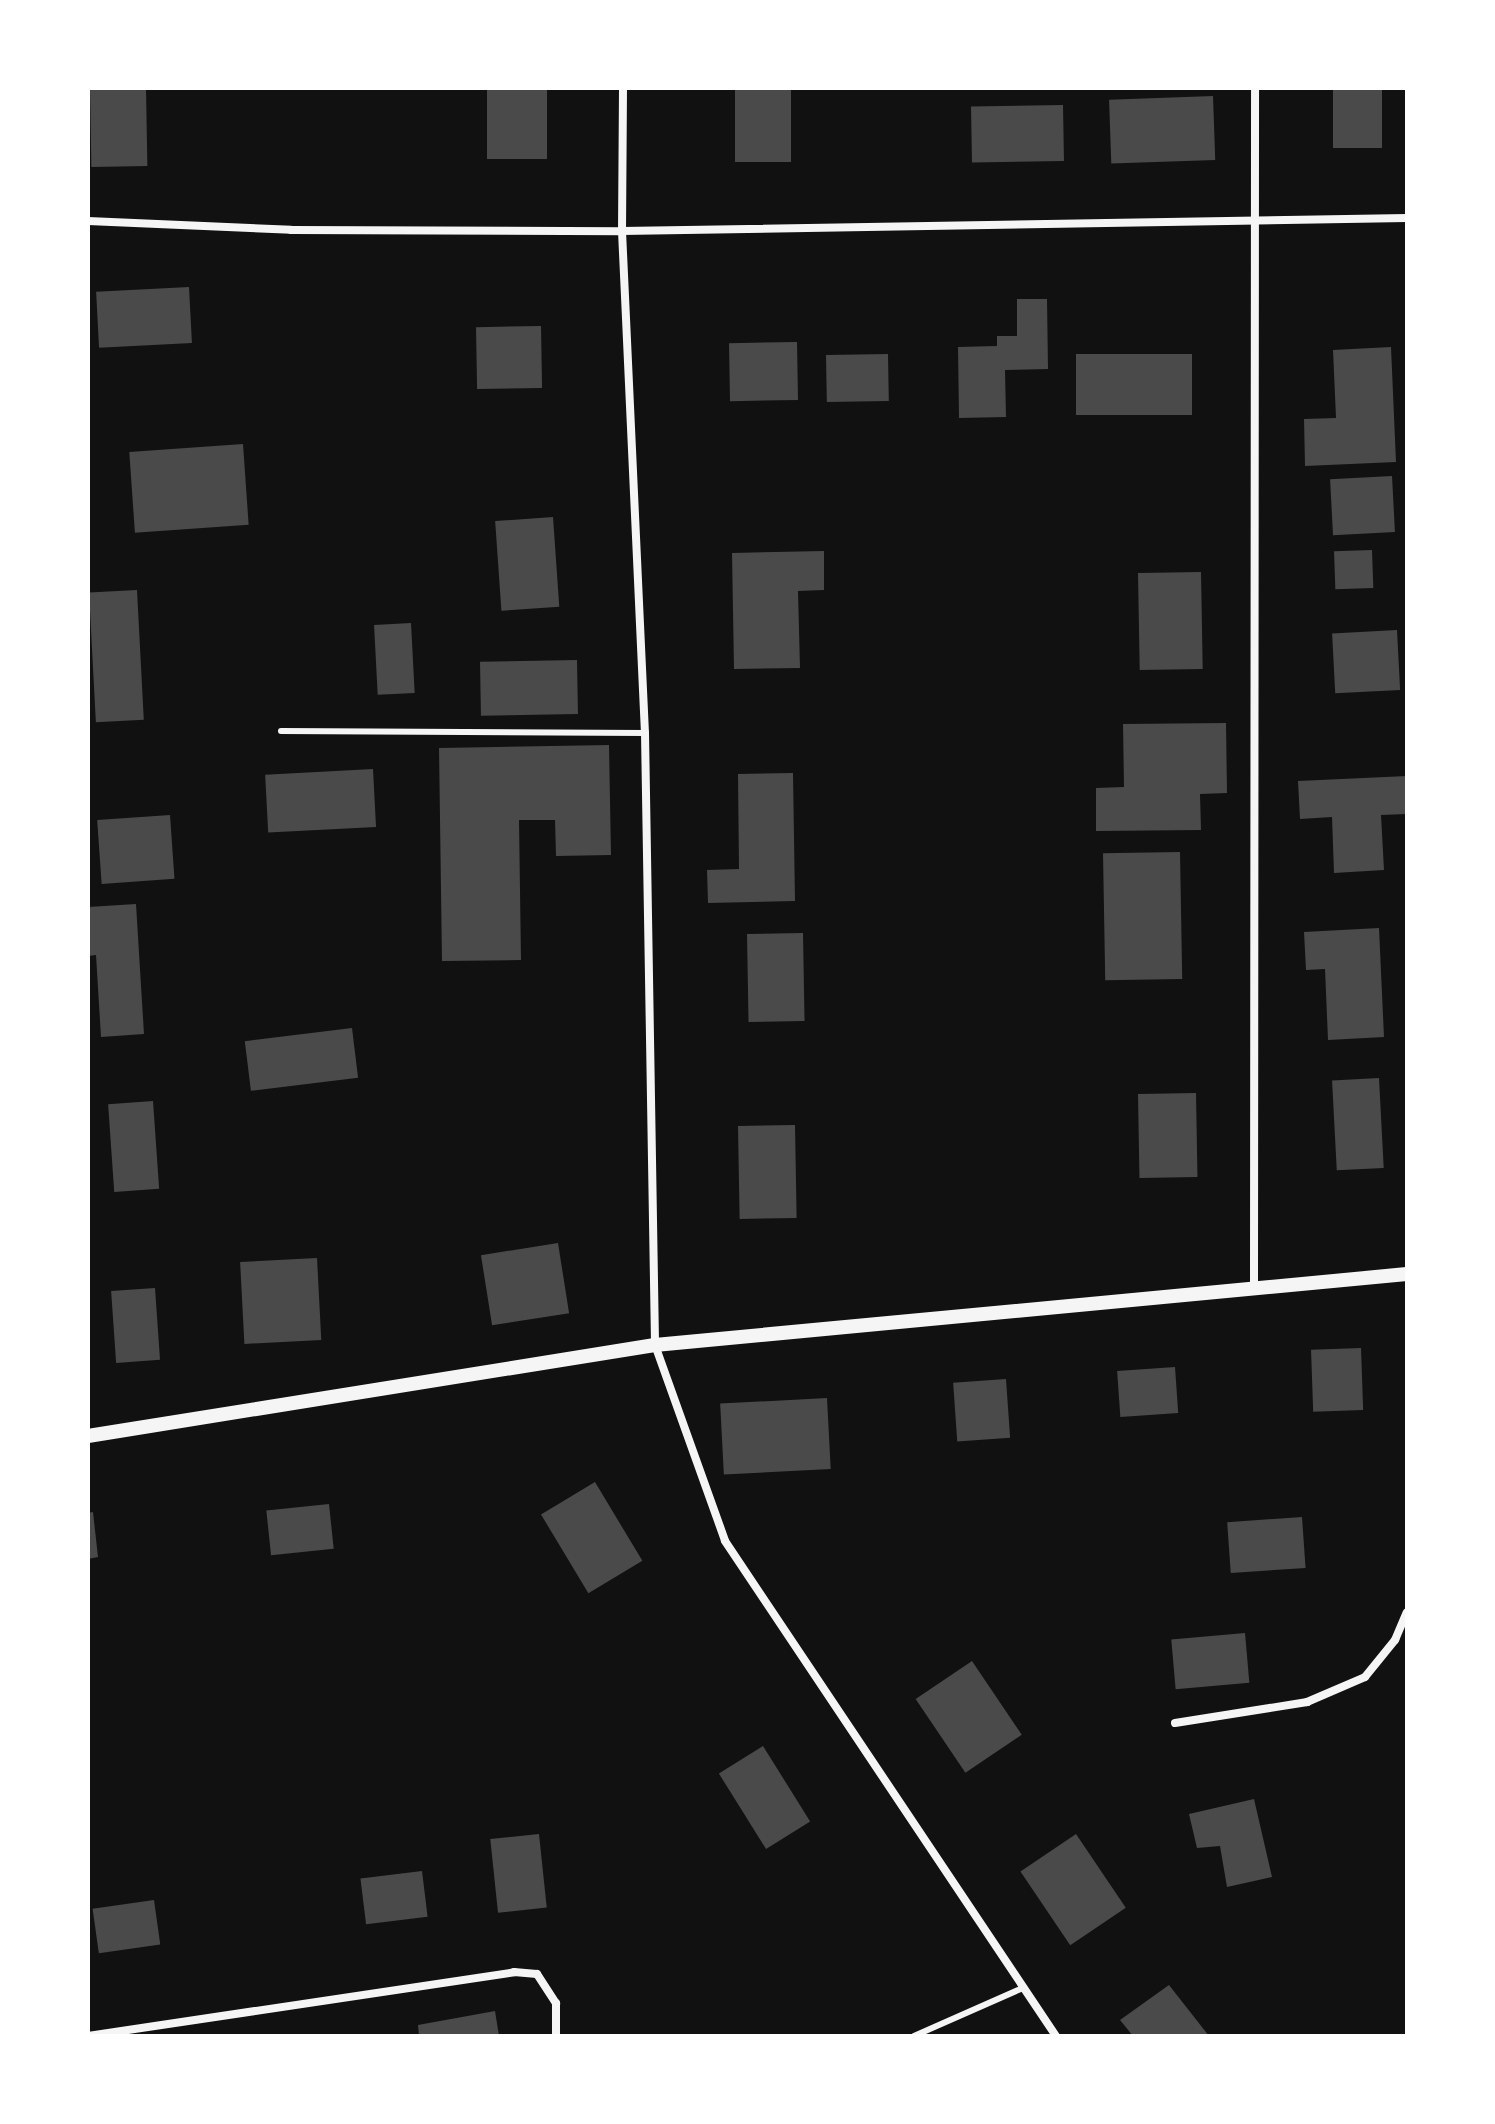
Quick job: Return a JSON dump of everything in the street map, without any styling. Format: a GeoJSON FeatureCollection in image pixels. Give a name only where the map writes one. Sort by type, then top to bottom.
{"type":"FeatureCollection","features":[{"type":"Feature","properties":{"kind":"street"},"geometry":{"type":"LineString","coordinates":[[623,88],[622,231],[645,733],[655,1345],[725,1541],[1056,2036]]}},
{"type":"Feature","properties":{"kind":"street"},"geometry":{"type":"LineString","coordinates":[[1254,1287],[1255,88]]}},
{"type":"Feature","properties":{"kind":"street"},"geometry":{"type":"LineString","coordinates":[[88,221],[291,230],[622,231],[1407,218]]}},
{"type":"Feature","properties":{"kind":"street"},"geometry":{"type":"LineString","coordinates":[[88,1436],[655,1345],[1407,1274]]}},
{"type":"Feature","properties":{"kind":"street"},"geometry":{"type":"LineString","coordinates":[[1175,1723],[1307,1702],[1365,1677],[1395,1640],[1407,1612]]}},
{"type":"Feature","properties":{"kind":"street"},"geometry":{"type":"LineString","coordinates":[[88,2036],[514,1972],[537,1974],[556,2003],[556,2036]]}},
{"type":"Feature","properties":{"kind":"lane"},"geometry":{"type":"LineString","coordinates":[[281,731],[645,733]]}},
{"type":"Feature","properties":{"kind":"lane"},"geometry":{"type":"LineString","coordinates":[[914,2036],[1023,1988]]}},
{"type":"Feature","properties":{"kind":"building"},"geometry":{"type":"Polygon","coordinates":[[[146,88],[147,166],[91,167],[90,89],[146,88]]]}},
{"type":"Feature","properties":{"kind":"building"},"geometry":{"type":"Polygon","coordinates":[[[487,88],[547,88],[547,159],[487,159],[487,88]]]}},
{"type":"Feature","properties":{"kind":"building"},"geometry":{"type":"Polygon","coordinates":[[[735,88],[791,88],[791,162],[735,162],[735,88]]]}},
{"type":"Feature","properties":{"kind":"building"},"geometry":{"type":"Polygon","coordinates":[[[1333,88],[1382,88],[1382,148],[1333,148],[1333,88]]]}},
{"type":"Feature","properties":{"kind":"building"},"geometry":{"type":"Polygon","coordinates":[[[1213,96],[1215,160],[1111,164],[1109,100],[1213,96]]]}},
{"type":"Feature","properties":{"kind":"building"},"geometry":{"type":"Polygon","coordinates":[[[1063,105],[1064,161],[972,163],[971,107],[1063,105]]]}},
{"type":"Feature","properties":{"kind":"building"},"geometry":{"type":"Polygon","coordinates":[[[189,287],[192,343],[99,348],[96,292],[189,287]]]}},
{"type":"Feature","properties":{"kind":"building"},"geometry":{"type":"Polygon","coordinates":[[[1017,299],[1047,299],[1048,369],[1005,370],[1006,417],[959,418],[958,347],[997,346],[997,336],[1017,336],[1017,299]]]}},
{"type":"Feature","properties":{"kind":"building"},"geometry":{"type":"Polygon","coordinates":[[[541,326],[542,388],[477,389],[476,327],[541,326]]]}},
{"type":"Feature","properties":{"kind":"building"},"geometry":{"type":"Polygon","coordinates":[[[797,342],[798,400],[730,401],[729,343],[797,342]]]}},
{"type":"Feature","properties":{"kind":"building"},"geometry":{"type":"Polygon","coordinates":[[[1391,347],[1396,462],[1305,466],[1304,419],[1336,418],[1333,350],[1391,347]]]}},
{"type":"Feature","properties":{"kind":"building"},"geometry":{"type":"Polygon","coordinates":[[[888,354],[889,401],[827,402],[826,355],[888,354]]]}},
{"type":"Feature","properties":{"kind":"building"},"geometry":{"type":"Polygon","coordinates":[[[1076,354],[1192,354],[1192,415],[1076,415],[1076,354]]]}},
{"type":"Feature","properties":{"kind":"building"},"geometry":{"type":"Polygon","coordinates":[[[243,444],[249,525],[135,533],[129,452],[243,444]]]}},
{"type":"Feature","properties":{"kind":"building"},"geometry":{"type":"Polygon","coordinates":[[[1392,476],[1395,532],[1333,535],[1330,479],[1392,476]]]}},
{"type":"Feature","properties":{"kind":"building"},"geometry":{"type":"Polygon","coordinates":[[[553,517],[559,607],[501,611],[495,521],[553,517]]]}},
{"type":"Feature","properties":{"kind":"building"},"geometry":{"type":"Polygon","coordinates":[[[1372,550],[1373,588],[1335,589],[1334,551],[1372,550]]]}},
{"type":"Feature","properties":{"kind":"building"},"geometry":{"type":"Polygon","coordinates":[[[824,551],[824,590],[798,591],[800,668],[734,669],[732,553],[824,551]]]}},
{"type":"Feature","properties":{"kind":"building"},"geometry":{"type":"Polygon","coordinates":[[[1201,572],[1203,669],[1140,670],[1138,573],[1201,572]]]}},
{"type":"Feature","properties":{"kind":"building"},"geometry":{"type":"Polygon","coordinates":[[[137,590],[144,720],[96,722],[89,593],[137,590]]]}},
{"type":"Feature","properties":{"kind":"building"},"geometry":{"type":"Polygon","coordinates":[[[411,623],[415,693],[378,695],[374,625],[411,623]]]}},
{"type":"Feature","properties":{"kind":"building"},"geometry":{"type":"Polygon","coordinates":[[[1397,630],[1400,690],[1335,693],[1332,633],[1397,630]]]}},
{"type":"Feature","properties":{"kind":"building"},"geometry":{"type":"Polygon","coordinates":[[[577,660],[578,714],[481,716],[480,662],[577,660]]]}},
{"type":"Feature","properties":{"kind":"building"},"geometry":{"type":"Polygon","coordinates":[[[1226,723],[1227,793],[1200,794],[1201,830],[1096,831],[1096,788],[1124,787],[1123,724],[1226,723]]]}},
{"type":"Feature","properties":{"kind":"building"},"geometry":{"type":"Polygon","coordinates":[[[609,745],[611,855],[556,856],[555,820],[519,820],[521,960],[442,961],[439,748],[609,745]]]}},
{"type":"Feature","properties":{"kind":"building"},"geometry":{"type":"Polygon","coordinates":[[[373,769],[376,827],[268,833],[265,775],[373,769]]]}},
{"type":"Feature","properties":{"kind":"building"},"geometry":{"type":"Polygon","coordinates":[[[793,773],[795,901],[708,903],[707,870],[739,869],[738,774],[793,773]]]}},
{"type":"Feature","properties":{"kind":"building"},"geometry":{"type":"Polygon","coordinates":[[[1407,776],[1407,814],[1381,815],[1384,870],[1334,873],[1332,817],[1300,819],[1298,781],[1407,776]]]}},
{"type":"Feature","properties":{"kind":"building"},"geometry":{"type":"Polygon","coordinates":[[[170,815],[174,879],[102,884],[97,820],[170,815]]]}},
{"type":"Feature","properties":{"kind":"building"},"geometry":{"type":"Polygon","coordinates":[[[1180,852],[1182,979],[1105,980],[1103,853],[1180,852]]]}},
{"type":"Feature","properties":{"kind":"building"},"geometry":{"type":"Polygon","coordinates":[[[136,904],[144,1034],[101,1037],[96,955],[88,956],[88,907],[136,904]]]}},
{"type":"Feature","properties":{"kind":"building"},"geometry":{"type":"Polygon","coordinates":[[[1379,928],[1384,1037],[1328,1040],[1325,969],[1306,970],[1304,932],[1379,928]]]}},
{"type":"Feature","properties":{"kind":"building"},"geometry":{"type":"Polygon","coordinates":[[[803,933],[805,1021],[749,1022],[747,934],[803,933]]]}},
{"type":"Feature","properties":{"kind":"building"},"geometry":{"type":"Polygon","coordinates":[[[352,1028],[358,1078],[251,1091],[245,1041],[352,1028]]]}},
{"type":"Feature","properties":{"kind":"building"},"geometry":{"type":"Polygon","coordinates":[[[1379,1078],[1384,1168],[1337,1170],[1332,1080],[1379,1078]]]}},
{"type":"Feature","properties":{"kind":"building"},"geometry":{"type":"Polygon","coordinates":[[[1196,1093],[1197,1177],[1139,1178],[1138,1094],[1196,1093]]]}},
{"type":"Feature","properties":{"kind":"building"},"geometry":{"type":"Polygon","coordinates":[[[153,1101],[159,1189],[114,1192],[108,1104],[153,1101]]]}},
{"type":"Feature","properties":{"kind":"building"},"geometry":{"type":"Polygon","coordinates":[[[795,1125],[797,1218],[740,1219],[738,1126],[795,1125]]]}},
{"type":"Feature","properties":{"kind":"building"},"geometry":{"type":"Polygon","coordinates":[[[558,1243],[569,1313],[492,1325],[481,1255],[558,1243]]]}},
{"type":"Feature","properties":{"kind":"building"},"geometry":{"type":"Polygon","coordinates":[[[317,1258],[321,1340],[244,1344],[240,1262],[317,1258]]]}},
{"type":"Feature","properties":{"kind":"building"},"geometry":{"type":"Polygon","coordinates":[[[155,1288],[160,1360],[116,1363],[111,1291],[155,1288]]]}},
{"type":"Feature","properties":{"kind":"building"},"geometry":{"type":"Polygon","coordinates":[[[1361,1348],[1363,1410],[1313,1412],[1311,1350],[1361,1348]]]}},
{"type":"Feature","properties":{"kind":"building"},"geometry":{"type":"Polygon","coordinates":[[[1175,1367],[1178,1413],[1120,1417],[1117,1371],[1175,1367]]]}},
{"type":"Feature","properties":{"kind":"building"},"geometry":{"type":"Polygon","coordinates":[[[1006,1379],[1010,1438],[957,1442],[953,1383],[1006,1379]]]}},
{"type":"Feature","properties":{"kind":"building"},"geometry":{"type":"Polygon","coordinates":[[[827,1398],[831,1469],[724,1475],[720,1404],[827,1398]]]}},
{"type":"Feature","properties":{"kind":"building"},"geometry":{"type":"Polygon","coordinates":[[[595,1482],[642,1561],[588,1593],[541,1514],[595,1482]]]}},
{"type":"Feature","properties":{"kind":"building"},"geometry":{"type":"Polygon","coordinates":[[[329,1504],[334,1549],[271,1555],[266,1511],[329,1504]]]}},
{"type":"Feature","properties":{"kind":"building"},"geometry":{"type":"Polygon","coordinates":[[[93,1512],[98,1557],[88,1559],[88,1513],[93,1512]]]}},
{"type":"Feature","properties":{"kind":"building"},"geometry":{"type":"Polygon","coordinates":[[[1302,1517],[1306,1568],[1231,1573],[1227,1522],[1302,1517]]]}},
{"type":"Feature","properties":{"kind":"building"},"geometry":{"type":"Polygon","coordinates":[[[1245,1633],[1249,1683],[1176,1689],[1171,1639],[1245,1633]]]}},
{"type":"Feature","properties":{"kind":"building"},"geometry":{"type":"Polygon","coordinates":[[[972,1661],[1022,1735],[965,1773],[916,1699],[972,1661]]]}},
{"type":"Feature","properties":{"kind":"building"},"geometry":{"type":"Polygon","coordinates":[[[763,1746],[810,1821],[766,1849],[719,1774],[763,1746]]]}},
{"type":"Feature","properties":{"kind":"building"},"geometry":{"type":"Polygon","coordinates":[[[1254,1799],[1272,1877],[1227,1887],[1220,1846],[1197,1848],[1189,1814],[1254,1799]]]}},
{"type":"Feature","properties":{"kind":"building"},"geometry":{"type":"Polygon","coordinates":[[[539,1834],[547,1908],[498,1913],[490,1839],[539,1834]]]}},
{"type":"Feature","properties":{"kind":"building"},"geometry":{"type":"Polygon","coordinates":[[[1076,1834],[1126,1908],[1070,1945],[1020,1871],[1076,1834]]]}},
{"type":"Feature","properties":{"kind":"building"},"geometry":{"type":"Polygon","coordinates":[[[422,1871],[428,1917],[366,1924],[360,1879],[422,1871]]]}},
{"type":"Feature","properties":{"kind":"building"},"geometry":{"type":"Polygon","coordinates":[[[154,1900],[160,1945],[99,1953],[93,1909],[154,1900]]]}},
{"type":"Feature","properties":{"kind":"building"},"geometry":{"type":"Polygon","coordinates":[[[1169,1985],[1209,2036],[1133,2036],[1120,2020],[1169,1985]]]}},
{"type":"Feature","properties":{"kind":"building"},"geometry":{"type":"Polygon","coordinates":[[[495,2011],[499,2036],[419,2036],[418,2025],[495,2011]]]}}]}
